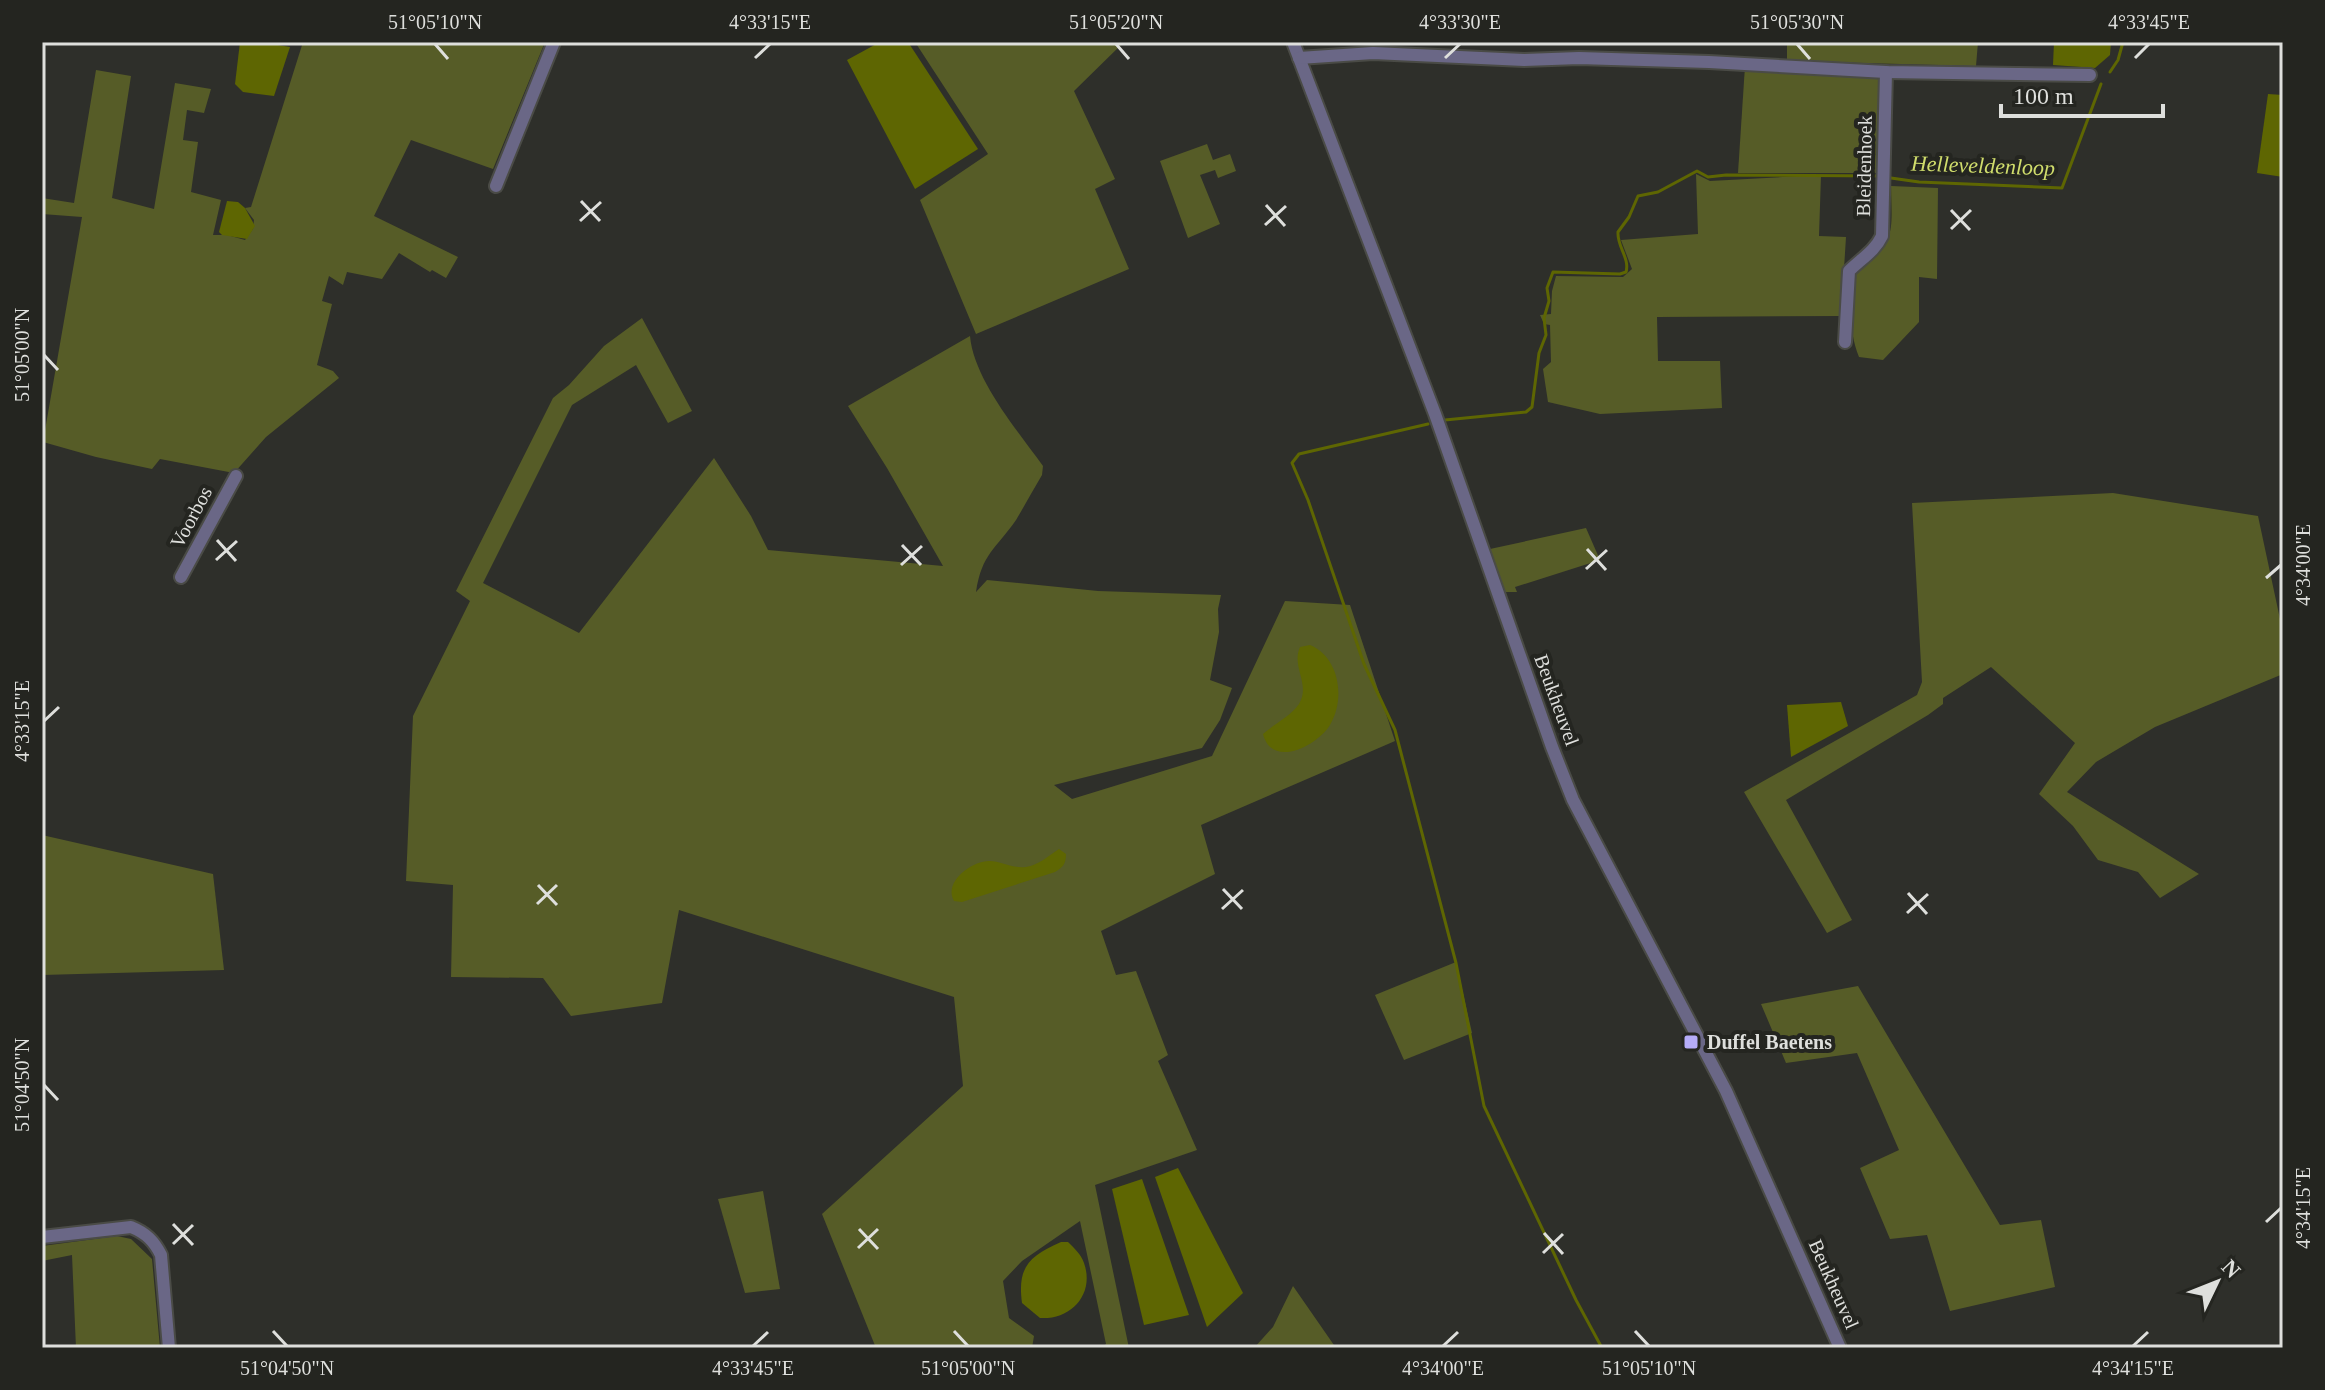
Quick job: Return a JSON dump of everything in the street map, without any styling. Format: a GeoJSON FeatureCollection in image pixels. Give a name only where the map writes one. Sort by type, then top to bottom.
{"type":"FeatureCollection","features":[{"type":"Feature","properties":{"kind":"street"},"geometry":{"type":"LineString","coordinates":[[496,186],[554,42]]}},
{"type":"Feature","properties":{"kind":"street","name":"Beukheuvel"},"geometry":{"type":"LineString","coordinates":[[1293,42],[1435,414],[1546,732],[1573,800],[1726,1091],[1840,1348]]}},
{"type":"Feature","properties":{"kind":"street"},"geometry":{"type":"LineString","coordinates":[[1579,58],[1581,42]]}},
{"type":"Feature","properties":{"kind":"street"},"geometry":{"type":"LineString","coordinates":[[1299,58],[1373,53],[1524,60],[1579,58],[1886,72],[2090,75]]}},
{"type":"Feature","properties":{"kind":"street","name":"Bleidenhoek"},"geometry":{"type":"LineString","coordinates":[[1845,342],[1849,271],[1863,256],[1877,248],[1882,236],[1886,72]]}},
{"type":"Feature","properties":{"kind":"street","name":"Voorbos"},"geometry":{"type":"LineString","coordinates":[[181,577],[236,476]]}},
{"type":"Feature","properties":{"kind":"street"},"geometry":{"type":"LineString","coordinates":[[42,1237],[131,1227],[144,1232],[161,1255],[169,1348]]}},
{"type":"Feature","properties":{"kind":"shaded area"},"geometry":{"type":"Polygon","coordinates":[[[240,42],[290,47],[274,96],[243,92],[235,84],[240,42]]]}},
{"type":"Feature","properties":{"kind":"shaded area"},"geometry":{"type":"Polygon","coordinates":[[[303,42],[545,42],[493,169],[411,140],[374,216],[458,257],[446,278],[399,253],[382,279],[347,272],[343,285],[329,276],[322,301],[332,304],[317,365],[333,371],[339,378],[266,437],[234,473],[160,459],[152,469],[43,442],[82,217],[42,214],[42,198],[74,203],[96,70],[131,76],[112,198],[154,209],[175,83],[211,89],[204,113],[187,110],[183,140],[198,142],[191,192],[221,200],[213,235],[245,240],[253,229],[254,220],[245,208],[251,207],[303,42]]]}},
{"type":"Feature","properties":{"kind":"shaded area"},"geometry":{"type":"Polygon","coordinates":[[[880,42],[908,42],[978,149],[915,189],[847,60],[880,42]]]}},
{"type":"Feature","properties":{"kind":"shaded area"},"geometry":{"type":"Polygon","coordinates":[[[915,42],[1124,42],[1074,91],[1115,179],[1095,189],[1129,269],[976,334],[920,200],[988,154],[915,42]]]}},
{"type":"Feature","properties":{"kind":"shaded area"},"geometry":{"type":"Polygon","coordinates":[[[1787,42],[1978,42],[1976,66],[1787,61],[1787,42]]]}},
{"type":"Feature","properties":{"kind":"shaded area"},"geometry":{"type":"Polygon","coordinates":[[[2054,42],[2111,42],[2110,55],[2095,68],[2053,65],[2054,42]]]}},
{"type":"Feature","properties":{"kind":"shaded area"},"geometry":{"type":"Polygon","coordinates":[[[1745,66],[1877,75],[1883,83],[1880,173],[1738,173],[1745,66]]]}},
{"type":"Feature","properties":{"kind":"shaded area"},"geometry":{"type":"Polygon","coordinates":[[[2268,94],[2283,95],[2283,177],[2257,173],[2268,94]]]}},
{"type":"Feature","properties":{"kind":"shaded area"},"geometry":{"type":"Polygon","coordinates":[[[1207,144],[1213,160],[1230,154],[1236,171],[1218,178],[1215,170],[1200,175],[1220,224],[1188,238],[1160,161],[1207,144]]]}},
{"type":"Feature","properties":{"kind":"shaded area"},"geometry":{"type":"Polygon","coordinates":[[[1696,174],[1710,181],[1821,175],[1819,236],[1846,237],[1841,316],[1657,317],[1658,361],[1720,361],[1722,408],[1600,414],[1548,402],[1543,369],[1551,362],[1550,325],[1544,324],[1540,315],[1551,314],[1556,276],[1623,277],[1632,269],[1621,240],[1698,234],[1696,174]]]}},
{"type":"Feature","properties":{"kind":"shaded area"},"geometry":{"type":"Polygon","coordinates":[[[1891,186],[1938,188],[1937,279],[1919,277],[1919,322],[1883,360],[1859,357],[1853,336],[1851,305],[1855,272],[1878,252],[1889,236],[1891,186]]]}},
{"type":"Feature","properties":{"kind":"shaded area"},"geometry":{"type":"Polygon","coordinates":[[[227,201],[238,202],[245,208],[255,226],[247,239],[219,232],[227,201]]]}},
{"type":"Feature","properties":{"kind":"shaded area"},"geometry":{"type":"Polygon","coordinates":[[[642,318],[692,411],[668,423],[636,365],[572,405],[483,583],[579,633],[714,458],[751,516],[768,550],[943,566],[848,406],[970,336],[973,353],[988,387],[1043,466],[1042,475],[1016,520],[986,560],[976,592],[987,580],[1098,591],[1221,595],[1219,632],[1210,680],[1232,688],[1220,720],[1202,748],[1054,785],[1072,799],[1212,756],[1285,601],[1350,605],[1395,741],[1201,825],[1215,874],[1101,931],[1116,975],[1136,971],[1168,1055],[1158,1061],[1197,1150],[1095,1185],[1129,1348],[1102,1348],[1106,1344],[1080,1221],[1022,1261],[1003,1281],[1009,1318],[1034,1336],[1032,1348],[876,1348],[822,1214],[963,1086],[954,997],[679,910],[662,1003],[571,1016],[543,978],[451,977],[453,885],[406,881],[413,716],[470,601],[456,591],[553,398],[604,346],[642,318]]]}},
{"type":"Feature","properties":{"kind":"shaded area"},"geometry":{"type":"Polygon","coordinates":[[[2113,493],[2258,516],[2283,633],[2283,674],[2155,727],[2096,762],[2067,792],[2199,874],[2160,898],[2138,872],[2098,860],[2073,826],[2039,794],[2075,743],[1991,667],[1943,698],[1943,704],[1928,715],[1786,800],[1852,920],[1827,933],[1744,792],[1917,695],[1922,682],[1912,503],[2113,493]]]}},
{"type":"Feature","properties":{"kind":"shaded area"},"geometry":{"type":"Polygon","coordinates":[[[1586,528],[1600,560],[1515,587],[1517,592],[1504,592],[1490,549],[1586,528]]]}},
{"type":"Feature","properties":{"kind":"shaded area"},"geometry":{"type":"Polygon","coordinates":[[[1310,645],[1328,659],[1337,679],[1335,714],[1324,733],[1305,746],[1285,752],[1275,750],[1268,745],[1263,734],[1299,704],[1303,689],[1298,654],[1300,647],[1310,645]]]}},
{"type":"Feature","properties":{"kind":"shaded area"},"geometry":{"type":"Polygon","coordinates":[[[1841,702],[1848,726],[1791,757],[1787,705],[1841,702]]]}},
{"type":"Feature","properties":{"kind":"shaded area"},"geometry":{"type":"Polygon","coordinates":[[[42,835],[213,874],[224,970],[42,975],[42,835]]]}},
{"type":"Feature","properties":{"kind":"shaded area"},"geometry":{"type":"Polygon","coordinates":[[[1059,849],[1066,854],[1065,860],[1055,872],[962,902],[954,901],[952,887],[956,880],[975,865],[989,861],[1026,867],[1059,849]]]}},
{"type":"Feature","properties":{"kind":"shaded area"},"geometry":{"type":"Polygon","coordinates":[[[1456,962],[1472,1033],[1404,1060],[1375,995],[1456,962]]]}},
{"type":"Feature","properties":{"kind":"shaded area"},"geometry":{"type":"Polygon","coordinates":[[[1858,986],[2000,1225],[2041,1220],[2055,1287],[1950,1311],[1927,1235],[1890,1239],[1860,1168],[1899,1150],[1857,1053],[1786,1063],[1761,1004],[1858,986]]]}},
{"type":"Feature","properties":{"kind":"shaded area"},"geometry":{"type":"Polygon","coordinates":[[[1178,1168],[1243,1293],[1207,1327],[1155,1177],[1178,1168]]]}},
{"type":"Feature","properties":{"kind":"shaded area"},"geometry":{"type":"Polygon","coordinates":[[[1142,1179],[1189,1315],[1144,1325],[1112,1189],[1142,1179]]]}},
{"type":"Feature","properties":{"kind":"shaded area"},"geometry":{"type":"Polygon","coordinates":[[[763,1191],[780,1289],[745,1293],[718,1199],[763,1191]]]}},
{"type":"Feature","properties":{"kind":"shaded area"},"geometry":{"type":"Polygon","coordinates":[[[117,1236],[131,1239],[152,1259],[160,1348],[76,1348],[72,1255],[42,1261],[42,1246],[117,1236]]]}},
{"type":"Feature","properties":{"kind":"shaded area"},"geometry":{"type":"Polygon","coordinates":[[[1061,1242],[1068,1242],[1081,1257],[1087,1274],[1086,1285],[1078,1303],[1070,1310],[1062,1315],[1040,1318],[1022,1303],[1024,1271],[1041,1252],[1061,1242]]]}},
{"type":"Feature","properties":{"kind":"shaded area"},"geometry":{"type":"Polygon","coordinates":[[[1293,1286],[1336,1348],[1254,1348],[1273,1327],[1293,1286]]]}},
{"type":"Feature","properties":{"kind":"waterway","name":"Helleveldenloop"},"geometry":{"type":"LineString","coordinates":[[2110,72],[2118,60],[2123,42]]}},
{"type":"Feature","properties":{"kind":"waterway","name":"Helleveldenloop"},"geometry":{"type":"LineString","coordinates":[[1891,178],[2062,188],[2101,84]]}},
{"type":"Feature","properties":{"kind":"waterway","name":"Helleveldenloop"},"geometry":{"type":"LineString","coordinates":[[1445,420],[1526,412],[1532,407],[1539,353],[1546,335],[1547,288],[1553,272],[1626,272],[1618,232],[1638,196],[1658,192],[1697,171],[1708,177],[1879,176]]}},
{"type":"Feature","properties":{"kind":"waterway"},"geometry":{"type":"LineString","coordinates":[[1428,424],[1299,454],[1292,463],[1308,500],[1364,664],[1395,730],[1456,963],[1484,1106],[1602,1348]]}},
{"type":"Feature","properties":{"kind":"place","name":"Duffel Baetens"},"geometry":{"type":"Point","coordinates":[1691,1042]}}]}
